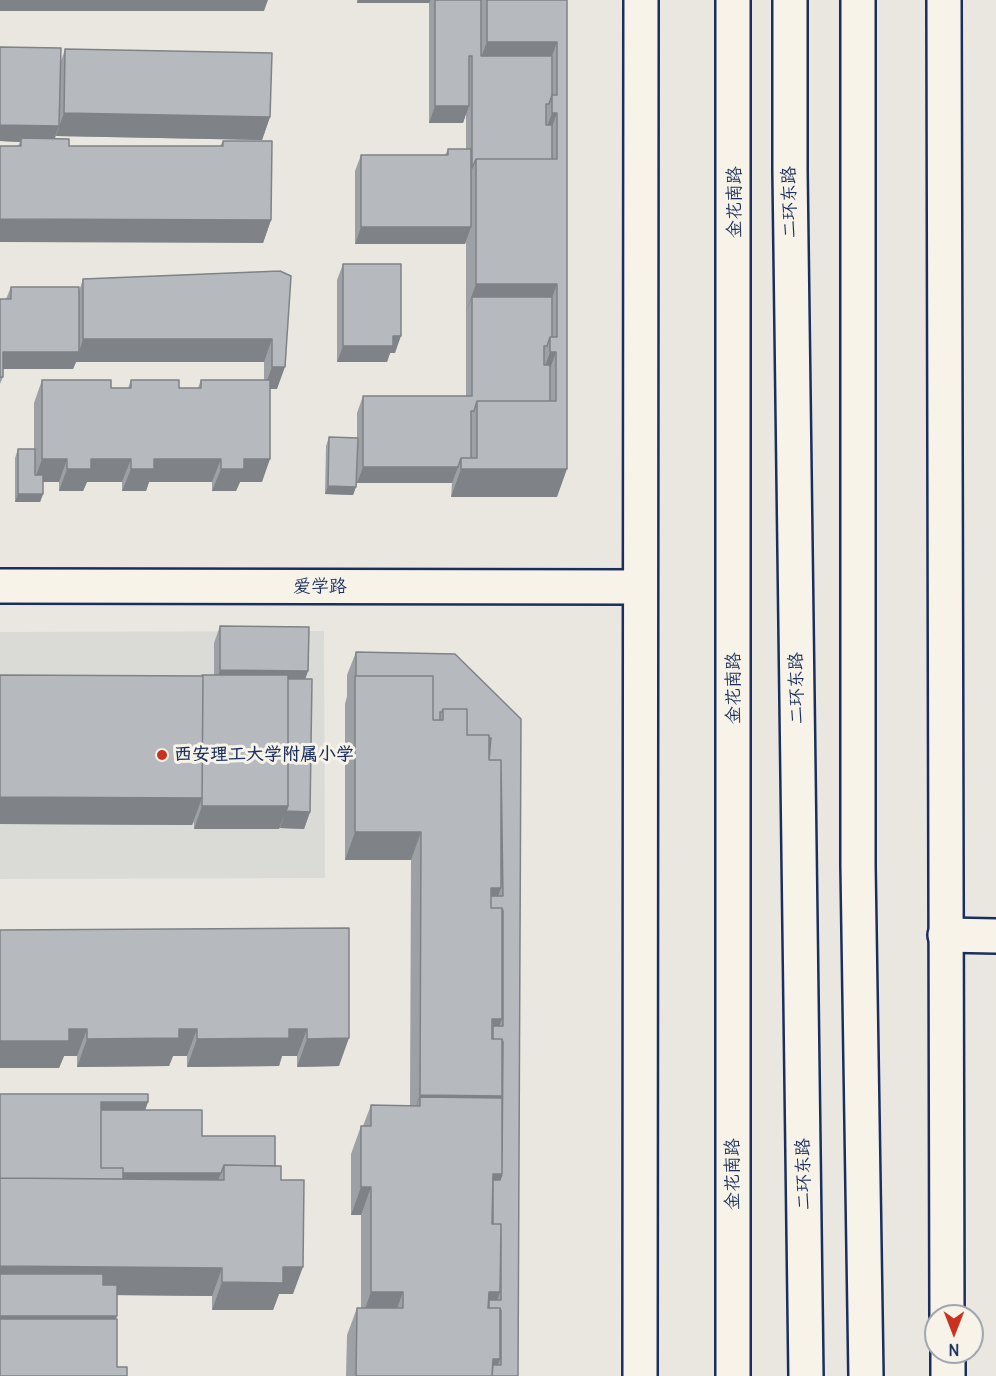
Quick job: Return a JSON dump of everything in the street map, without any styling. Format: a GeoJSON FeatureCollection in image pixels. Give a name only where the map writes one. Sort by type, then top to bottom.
{"type":"FeatureCollection","features":[{"type":"Feature","properties":{"kind":"main road"},"geometry":{"type":"LineString","coordinates":[[640,0],[640,1376]]}},
{"type":"Feature","properties":{"kind":"main road","name":"金花南路"},"geometry":{"type":"LineString","coordinates":[[733,1376],[734,0]]}},
{"type":"Feature","properties":{"kind":"main road","name":"二环东路"},"geometry":{"type":"LineString","coordinates":[[790,0],[790,171],[806,1376]]}},
{"type":"Feature","properties":{"kind":"main road"},"geometry":{"type":"LineString","coordinates":[[858,0],[858,866],[866,1376]]}},
{"type":"Feature","properties":{"kind":"main road"},"geometry":{"type":"LineString","coordinates":[[944,0],[947,1304]]}},
{"type":"Feature","properties":{"kind":"main road","name":"爱学路"},"geometry":{"type":"LineString","coordinates":[[0,586],[640,587]]}},
{"type":"Feature","properties":{"kind":"main road"},"geometry":{"type":"LineString","coordinates":[[945,935],[996,936]]}},
{"type":"Feature","properties":{"kind":"shaded area","name":"西安理工大学附属小学"},"geometry":{"type":"Polygon","coordinates":[[[324,631],[325,878],[0,879],[0,632],[324,631]]]}},
{"type":"Feature","properties":{"kind":"building"},"geometry":{"type":"Polygon","coordinates":[[[435,0],[481,0],[481,56],[552,56],[552,95],[549,104],[546,104],[546,125],[552,125],[552,159],[476,159],[472,168],[472,56],[469,56],[469,106],[435,106],[435,0]]]}},
{"type":"Feature","properties":{"kind":"building"},"geometry":{"type":"Polygon","coordinates":[[[487,0],[567,0],[567,469],[461,469],[461,458],[477,458],[477,401],[556,401],[556,352],[550,352],[550,337],[557,337],[557,284],[476,284],[476,159],[557,159],[557,113],[552,113],[552,95],[557,95],[557,42],[487,42],[487,0]]]}},
{"type":"Feature","properties":{"kind":"building"},"geometry":{"type":"Polygon","coordinates":[[[0,47],[61,48],[59,126],[0,125],[0,47]]]}},
{"type":"Feature","properties":{"kind":"building"},"geometry":{"type":"Polygon","coordinates":[[[65,49],[272,53],[270,117],[64,113],[65,49]]]}},
{"type":"Feature","properties":{"kind":"building"},"geometry":{"type":"Polygon","coordinates":[[[21,138],[69,139],[69,146],[223,146],[223,141],[272,141],[271,220],[0,219],[0,146],[21,146],[21,138]]]}},
{"type":"Feature","properties":{"kind":"building"},"geometry":{"type":"Polygon","coordinates":[[[448,149],[471,149],[471,227],[361,227],[361,155],[448,155],[448,149]]]}},
{"type":"Feature","properties":{"kind":"building"},"geometry":{"type":"Polygon","coordinates":[[[343,264],[401,264],[401,336],[393,336],[393,346],[343,346],[343,264]]]}},
{"type":"Feature","properties":{"kind":"building"},"geometry":{"type":"Polygon","coordinates":[[[280,271],[291,276],[285,367],[272,367],[272,339],[83,339],[83,279],[280,271]]]}},
{"type":"Feature","properties":{"kind":"building"},"geometry":{"type":"Polygon","coordinates":[[[11,287],[79,287],[79,352],[3,352],[3,377],[0,377],[0,299],[11,299],[11,287]]]}},
{"type":"Feature","properties":{"kind":"building"},"geometry":{"type":"Polygon","coordinates":[[[472,297],[552,297],[552,337],[547,346],[544,346],[544,365],[550,365],[550,401],[477,401],[474,411],[471,411],[471,458],[461,458],[458,467],[363,467],[363,396],[472,396],[472,297]]]}},
{"type":"Feature","properties":{"kind":"building"},"geometry":{"type":"Polygon","coordinates":[[[42,380],[111,380],[111,388],[131,388],[131,380],[179,380],[179,388],[201,388],[201,380],[270,380],[270,459],[244,459],[244,469],[221,469],[221,459],[154,459],[154,469],[131,469],[131,459],[91,459],[91,469],[67,469],[67,459],[42,459],[42,380]]]}},
{"type":"Feature","properties":{"kind":"building"},"geometry":{"type":"Polygon","coordinates":[[[329,437],[358,438],[356,487],[328,486],[329,437]]]}},
{"type":"Feature","properties":{"kind":"building"},"geometry":{"type":"Polygon","coordinates":[[[18,449],[35,449],[35,475],[43,475],[43,494],[18,494],[18,449]]]}},
{"type":"Feature","properties":{"kind":"building"},"geometry":{"type":"Polygon","coordinates":[[[220,626],[309,627],[308,671],[220,670],[220,626]]]}},
{"type":"Feature","properties":{"kind":"building"},"geometry":{"type":"Polygon","coordinates":[[[356,652],[455,654],[521,719],[518,1376],[492,1376],[493,1365],[501,1365],[501,1311],[500,1308],[489,1308],[489,1300],[501,1300],[501,1224],[493,1224],[493,1180],[500,1180],[502,1174],[503,1042],[502,1039],[493,1039],[493,1026],[503,1026],[503,911],[502,908],[491,908],[491,896],[503,896],[501,760],[489,760],[491,738],[489,735],[467,735],[467,709],[443,709],[440,712],[440,720],[433,720],[433,676],[356,676],[356,652]]]}},
{"type":"Feature","properties":{"kind":"building"},"geometry":{"type":"Polygon","coordinates":[[[0,675],[203,676],[202,798],[0,797],[0,675]]]}},
{"type":"Feature","properties":{"kind":"building"},"geometry":{"type":"Polygon","coordinates":[[[202,675],[288,675],[288,806],[202,806],[202,675]]]}},
{"type":"Feature","properties":{"kind":"building"},"geometry":{"type":"Polygon","coordinates":[[[355,676],[433,676],[433,720],[443,720],[443,709],[467,709],[467,735],[489,735],[489,760],[501,760],[501,888],[491,888],[491,908],[502,908],[502,1019],[492,1019],[492,1039],[502,1039],[502,1096],[420,1095],[421,832],[355,832],[355,676]]]}},
{"type":"Feature","properties":{"kind":"building"},"geometry":{"type":"Polygon","coordinates":[[[288,679],[312,679],[310,812],[286,811],[288,806],[288,679]]]}},
{"type":"Feature","properties":{"kind":"building"},"geometry":{"type":"Polygon","coordinates":[[[349,928],[349,1038],[307,1039],[307,1029],[289,1029],[289,1038],[197,1039],[197,1029],[179,1029],[179,1038],[87,1039],[87,1029],[69,1029],[69,1041],[0,1041],[0,930],[349,928]]]}},
{"type":"Feature","properties":{"kind":"building"},"geometry":{"type":"Polygon","coordinates":[[[0,1094],[148,1094],[148,1102],[101,1102],[101,1168],[123,1168],[123,1179],[0,1178],[0,1094]]]}},
{"type":"Feature","properties":{"kind":"building"},"geometry":{"type":"Polygon","coordinates":[[[420,1097],[502,1098],[502,1174],[493,1174],[492,1224],[501,1224],[500,1292],[489,1292],[488,1308],[500,1308],[500,1359],[493,1359],[492,1376],[356,1376],[357,1308],[403,1308],[403,1292],[371,1292],[371,1187],[361,1187],[361,1126],[371,1126],[371,1105],[420,1106],[420,1097]]]}},
{"type":"Feature","properties":{"kind":"building"},"geometry":{"type":"Polygon","coordinates":[[[101,1110],[202,1110],[202,1136],[275,1136],[275,1166],[224,1165],[221,1173],[123,1173],[123,1168],[101,1168],[101,1110]]]}},
{"type":"Feature","properties":{"kind":"building"},"geometry":{"type":"Polygon","coordinates":[[[224,1165],[281,1166],[281,1180],[304,1180],[303,1267],[283,1267],[283,1283],[222,1282],[222,1268],[0,1266],[0,1178],[224,1180],[224,1165]]]}},
{"type":"Feature","properties":{"kind":"building"},"geometry":{"type":"Polygon","coordinates":[[[0,1274],[103,1274],[103,1285],[117,1285],[117,1316],[0,1316],[0,1274]]]}},
{"type":"Feature","properties":{"kind":"building"},"geometry":{"type":"Polygon","coordinates":[[[0,1319],[117,1319],[117,1367],[127,1367],[127,1376],[0,1376],[0,1319]]]}},
{"type":"Feature","properties":{"kind":"place","name":"西安理工大学附属小学"},"geometry":{"type":"Point","coordinates":[162,755]}}]}
